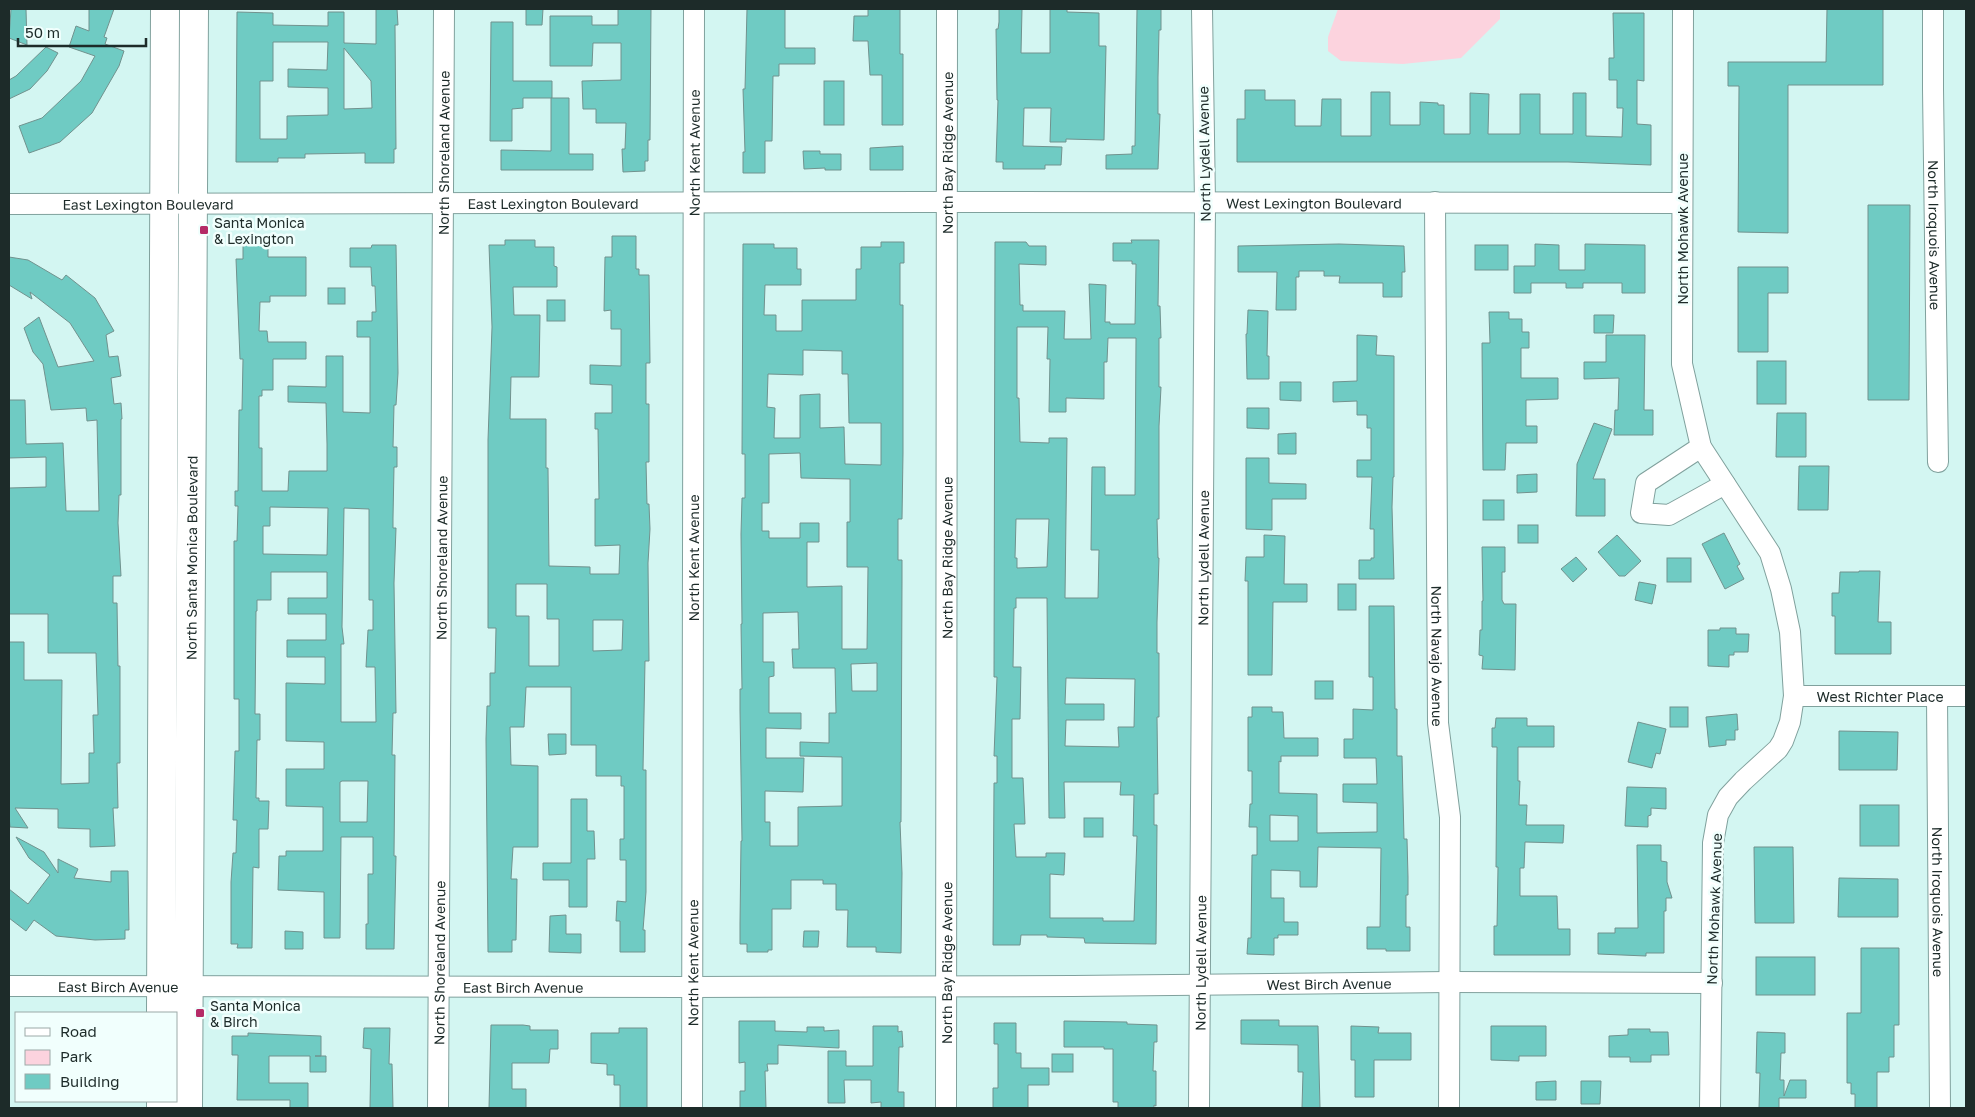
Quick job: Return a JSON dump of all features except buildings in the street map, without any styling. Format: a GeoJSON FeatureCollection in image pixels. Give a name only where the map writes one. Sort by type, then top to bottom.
{"type":"FeatureCollection","features":[{"type":"Feature","properties":{"kind":"street","name":"North Santa Monica Boulevard"},"geometry":{"type":"LineString","coordinates":[[161,1012],[165,9]]}},
{"type":"Feature","properties":{"kind":"street","name":"North Santa Monica Boulevard"},"geometry":{"type":"LineString","coordinates":[[188,1108],[194,9]]}},
{"type":"Feature","properties":{"kind":"street","name":"North Shoreland Avenue"},"geometry":{"type":"LineString","coordinates":[[438,1108],[444,9]]}},
{"type":"Feature","properties":{"kind":"street","name":"North Kent Avenue"},"geometry":{"type":"LineString","coordinates":[[692,1108],[694,9]]}},
{"type":"Feature","properties":{"kind":"street","name":"North Bay Ridge Avenue"},"geometry":{"type":"LineString","coordinates":[[946,1108],[947,9]]}},
{"type":"Feature","properties":{"kind":"street","name":"North Lydell Avenue"},"geometry":{"type":"LineString","coordinates":[[1199,1108],[1205,202],[1202,9]]}},
{"type":"Feature","properties":{"kind":"street","name":"North Mohawk Avenue"},"geometry":{"type":"LineString","coordinates":[[1683,9],[1682,364],[1701,447],[1770,553],[1781,589],[1790,632],[1794,696],[1788,731],[1778,749],[1743,780],[1728,797],[1718,815],[1713,843],[1710,1108]]}},
{"type":"Feature","properties":{"kind":"street","name":"North Iroquois Avenue"},"geometry":{"type":"LineString","coordinates":[[1934,9],[1933,88],[1938,462]]}},
{"type":"Feature","properties":{"kind":"street","name":"East Lexington Boulevard"},"geometry":{"type":"LineString","coordinates":[[9,204],[946,202]]}},
{"type":"Feature","properties":{"kind":"street","name":"West Lexington Boulevard"},"geometry":{"type":"LineString","coordinates":[[946,202],[1682,203]]}},
{"type":"Feature","properties":{"kind":"street","name":"North Navajo Avenue"},"geometry":{"type":"LineString","coordinates":[[1435,202],[1438,723],[1450,817],[1449,1108]]}},
{"type":"Feature","properties":{"kind":"street"},"geometry":{"type":"LineString","coordinates":[[1701,447],[1646,483],[1641,513],[1669,515],[1724,484]]}},
{"type":"Feature","properties":{"kind":"street","name":"West Richter Place"},"geometry":{"type":"LineString","coordinates":[[1794,696],[1966,696]]}},
{"type":"Feature","properties":{"kind":"street","name":"North Iroquois Avenue"},"geometry":{"type":"LineString","coordinates":[[1936,696],[1940,1108]]}},
{"type":"Feature","properties":{"kind":"street","name":"West Birch Avenue"},"geometry":{"type":"LineString","coordinates":[[947,986],[1449,982],[1712,983]]}},
{"type":"Feature","properties":{"kind":"street","name":"East Birch Avenue"},"geometry":{"type":"LineString","coordinates":[[9,986],[947,986]]}},
{"type":"Feature","properties":{"kind":"green space"},"geometry":{"type":"Polygon","coordinates":[[[1338,9],[1500,9],[1500,19],[1461,58],[1403,64],[1341,61],[1328,51],[1328,37],[1338,9]]]}},
{"type":"Feature","properties":{"kind":"place","name":"Santa Monica & Lexington"},"geometry":{"type":"Point","coordinates":[204,230]}},
{"type":"Feature","properties":{"kind":"place","name":"Santa Monica & Birch"},"geometry":{"type":"Point","coordinates":[200,1013]}}]}
